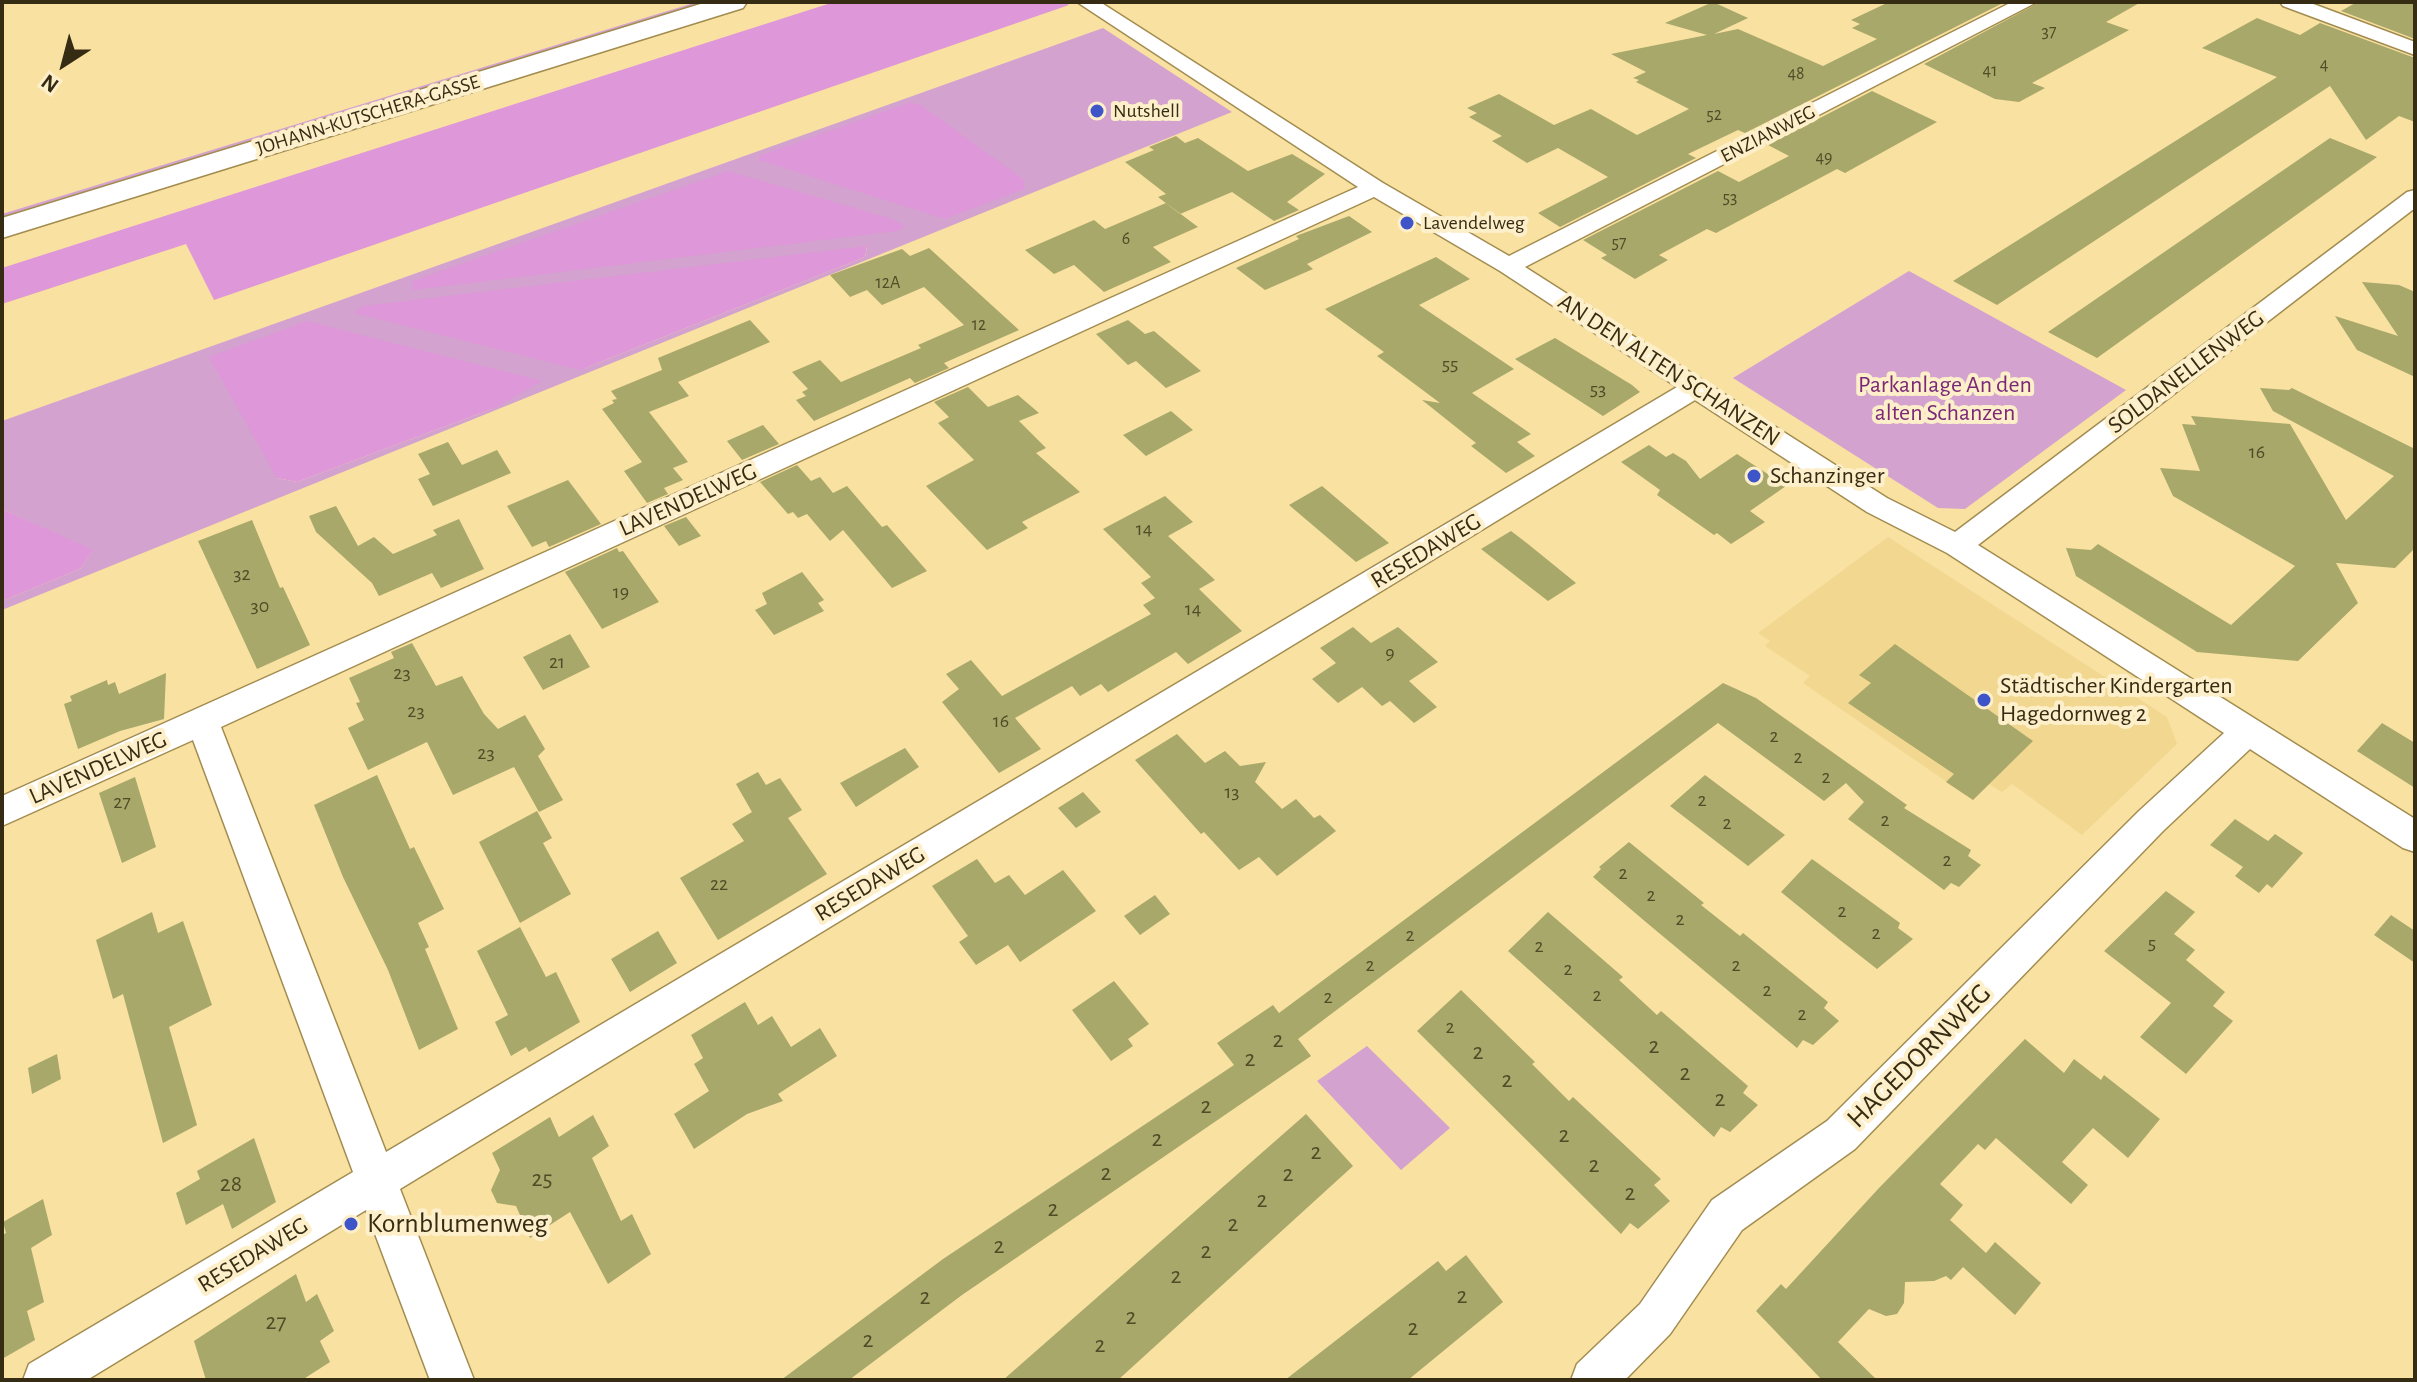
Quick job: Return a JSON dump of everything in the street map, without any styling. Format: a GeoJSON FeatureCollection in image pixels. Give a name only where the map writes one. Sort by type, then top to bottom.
{"type":"FeatureCollection","features":[{"type":"Feature","properties":{"kind":"street","name":"JOHANN-KUTSCHERA-GASSE"},"geometry":{"type":"LineString","coordinates":[[2,228],[734,2]]}},
{"type":"Feature","properties":{"kind":"street","name":"AN DEN ALTEN SCHANZEN"},"geometry":{"type":"LineString","coordinates":[[1087,2],[1375,188],[1508,266],[1877,505],[1957,546],[2415,837]]}},
{"type":"Feature","properties":{"kind":"street","name":"ENZIANWEG"},"geometry":{"type":"LineString","coordinates":[[1508,266],[2027,2]]}},
{"type":"Feature","properties":{"kind":"street"},"geometry":{"type":"LineString","coordinates":[[2290,2],[2415,49]]}},
{"type":"Feature","properties":{"kind":"street","name":"LAVENDELWEG"},"geometry":{"type":"LineString","coordinates":[[2,812],[1375,188]]}},
{"type":"Feature","properties":{"kind":"street","name":"SOLDANELLENWEG"},"geometry":{"type":"LineString","coordinates":[[1957,546],[2415,197]]}},
{"type":"Feature","properties":{"kind":"street","name":"RESEDAWEG"},"geometry":{"type":"LineString","coordinates":[[45,1380],[1695,388]]}},
{"type":"Feature","properties":{"kind":"street"},"geometry":{"type":"LineString","coordinates":[[202,721],[452,1380]]}},
{"type":"Feature","properties":{"kind":"street","name":"HAGEDORNWEG"},"geometry":{"type":"LineString","coordinates":[[1593,1380],[1655,1319],[1727,1215],[1841,1135],[2151,821],[2248,731]]}},
{"type":"Feature","properties":{"kind":"shaded area"},"geometry":{"type":"Polygon","coordinates":[[[834,2],[1065,2],[1069,5],[214,300],[186,244],[2,304],[2,268],[834,2]]]}},
{"type":"Feature","properties":{"kind":"shaded area"},"geometry":{"type":"Polygon","coordinates":[[[911,102],[922,106],[1024,180],[1024,189],[945,219],[759,160],[759,156],[911,102]]]}},
{"type":"Feature","properties":{"kind":"shaded area"},"geometry":{"type":"Polygon","coordinates":[[[728,171],[889,218],[906,226],[897,231],[413,290],[412,281],[728,171]]]}},
{"type":"Feature","properties":{"kind":"shaded area"},"geometry":{"type":"Polygon","coordinates":[[[867,246],[865,257],[580,370],[354,313],[363,306],[867,246]]]}},
{"type":"Feature","properties":{"kind":"shaded area"},"geometry":{"type":"Polygon","coordinates":[[[307,321],[542,381],[497,407],[297,482],[277,478],[209,357],[307,321]]]}},
{"type":"Feature","properties":{"kind":"shaded area"},"geometry":{"type":"Polygon","coordinates":[[[2,509],[93,550],[80,569],[2,601],[2,509]]]}},
{"type":"Feature","properties":{"kind":"shaded area","name":"Städtischer Kindergarten Hagedornweg 2"},"geometry":{"type":"Polygon","coordinates":[[[1888,537],[2167,717],[2177,744],[2082,835],[2012,784],[2002,792],[1989,784],[1973,800],[1803,683],[1810,676],[1765,646],[1770,641],[1758,633],[1888,537]]]}},
{"type":"Feature","properties":{"kind":"green space"},"geometry":{"type":"Polygon","coordinates":[[[697,2],[711,2],[2,219],[2,214],[697,2]]]}},
{"type":"Feature","properties":{"kind":"green space"},"geometry":{"type":"Polygon","coordinates":[[[1103,28],[1232,112],[2,610],[2,601],[80,569],[92,551],[2,509],[2,421],[1103,28]],[[867,247],[580,370],[865,257],[867,247]],[[497,407],[277,478],[297,482],[497,407]]]}},
{"type":"Feature","properties":{"kind":"green space","name":"Parkanlage An den alten Schanzen"},"geometry":{"type":"Polygon","coordinates":[[[1909,271],[2126,390],[1965,509],[1938,508],[1733,378],[1909,271]]]}},
{"type":"Feature","properties":{"kind":"green space"},"geometry":{"type":"Polygon","coordinates":[[[1367,1046],[1450,1128],[1401,1170],[1317,1081],[1367,1046]]]}},
{"type":"Feature","properties":{"kind":"building"},"geometry":{"type":"Polygon","coordinates":[[[1713,2],[1748,18],[1714,34],[1738,29],[1823,66],[1877,39],[1852,28],[1860,24],[1851,20],[1889,2],[2005,2],[1745,133],[1738,130],[1688,154],[1696,158],[1560,227],[1538,213],[1608,177],[1558,148],[1527,163],[1492,141],[1502,136],[1469,117],[1477,113],[1467,108],[1499,94],[1554,125],[1591,109],[1637,135],[1689,109],[1636,82],[1639,80],[1633,78],[1646,72],[1611,54],[1707,35],[1665,23],[1713,2]]]}},
{"type":"Feature","properties":{"kind":"building"},"geometry":{"type":"Polygon","coordinates":[[[2040,2],[2141,2],[2106,22],[2129,30],[2032,83],[2045,88],[2019,102],[1995,99],[1924,64],[2040,2]]]}},
{"type":"Feature","properties":{"kind":"building"},"geometry":{"type":"Polygon","coordinates":[[[2357,2],[2415,2],[2415,39],[2341,11],[2357,2]]]}},
{"type":"Feature","properties":{"kind":"building"},"geometry":{"type":"Polygon","coordinates":[[[2257,18],[2300,35],[2320,23],[2415,58],[2415,122],[2399,116],[2366,140],[2330,86],[1997,305],[1953,281],[2277,77],[2202,48],[2257,18]]]}},
{"type":"Feature","properties":{"kind":"building"},"geometry":{"type":"Polygon","coordinates":[[[1872,91],[1937,122],[1845,173],[1837,169],[1716,233],[1707,229],[1659,255],[1668,260],[1635,279],[1601,258],[1607,255],[1583,240],[1718,171],[1739,182],[1789,156],[1768,145],[1872,91]]]}},
{"type":"Feature","properties":{"kind":"building"},"geometry":{"type":"Polygon","coordinates":[[[1176,136],[1185,143],[1198,138],[1248,171],[1292,154],[1325,174],[1287,202],[1299,210],[1274,221],[1232,192],[1180,214],[1158,197],[1166,194],[1125,162],[1154,150],[1149,147],[1176,136]]]}},
{"type":"Feature","properties":{"kind":"building"},"geometry":{"type":"Polygon","coordinates":[[[2330,138],[2377,157],[2097,358],[2048,332],[2330,138]]]}},
{"type":"Feature","properties":{"kind":"building"},"geometry":{"type":"Polygon","coordinates":[[[1166,203],[1198,227],[1153,247],[1171,262],[1104,292],[1074,265],[1054,274],[1025,250],[1094,220],[1105,229],[1166,203]]]}},
{"type":"Feature","properties":{"kind":"building"},"geometry":{"type":"Polygon","coordinates":[[[1349,216],[1372,232],[1307,264],[1313,269],[1265,290],[1236,268],[1299,239],[1296,236],[1349,216]]]}},
{"type":"Feature","properties":{"kind":"building"},"geometry":{"type":"Polygon","coordinates":[[[929,248],[1019,330],[944,363],[949,368],[915,383],[910,378],[814,421],[796,400],[806,396],[802,392],[808,389],[792,372],[820,360],[841,382],[921,348],[918,345],[964,325],[924,287],[882,305],[867,290],[850,297],[830,275],[902,249],[910,256],[929,248]]]}},
{"type":"Feature","properties":{"kind":"building"},"geometry":{"type":"Polygon","coordinates":[[[1436,257],[1470,279],[1419,305],[1514,369],[1472,393],[1531,434],[1517,442],[1535,456],[1506,473],[1471,446],[1476,443],[1422,400],[1440,403],[1377,356],[1384,352],[1325,309],[1436,257]]]}},
{"type":"Feature","properties":{"kind":"building"},"geometry":{"type":"Polygon","coordinates":[[[2362,282],[2399,285],[2415,292],[2415,377],[2357,350],[2335,316],[2398,336],[2362,282]]]}},
{"type":"Feature","properties":{"kind":"building"},"geometry":{"type":"Polygon","coordinates":[[[750,320],[770,342],[678,382],[689,396],[649,412],[688,462],[673,468],[683,480],[664,488],[668,494],[647,503],[624,471],[642,462],[602,409],[617,399],[611,391],[662,370],[658,358],[750,320]]]}},
{"type":"Feature","properties":{"kind":"building"},"geometry":{"type":"Polygon","coordinates":[[[1128,320],[1145,334],[1154,331],[1201,371],[1166,388],[1136,361],[1128,365],[1096,334],[1128,320]]]}},
{"type":"Feature","properties":{"kind":"building"},"geometry":{"type":"Polygon","coordinates":[[[1555,338],[1640,392],[1603,416],[1515,359],[1555,338]]]}},
{"type":"Feature","properties":{"kind":"building"},"geometry":{"type":"Polygon","coordinates":[[[968,387],[988,407],[1018,395],[1039,413],[1019,421],[1046,448],[1036,453],[1080,492],[1022,522],[1028,528],[987,550],[926,486],[974,460],[938,423],[949,417],[934,402],[968,387]]]}},
{"type":"Feature","properties":{"kind":"building"},"geometry":{"type":"Polygon","coordinates":[[[2260,388],[2292,388],[2415,449],[2415,548],[2395,568],[2336,563],[2358,603],[2298,661],[2197,652],[2076,576],[2066,548],[2091,550],[2098,544],[2231,625],[2295,566],[2173,496],[2160,468],[2200,471],[2182,424],[2196,425],[2191,416],[2290,424],[2346,520],[2394,476],[2273,411],[2260,388]]]}},
{"type":"Feature","properties":{"kind":"building"},"geometry":{"type":"Polygon","coordinates":[[[1171,411],[1193,430],[1146,456],[1123,435],[1171,411]]]}},
{"type":"Feature","properties":{"kind":"building"},"geometry":{"type":"Polygon","coordinates":[[[763,425],[779,444],[742,460],[727,441],[763,425]]]}},
{"type":"Feature","properties":{"kind":"building"},"geometry":{"type":"Polygon","coordinates":[[[448,442],[462,465],[497,450],[511,473],[433,506],[418,479],[430,474],[418,454],[448,442]]]}},
{"type":"Feature","properties":{"kind":"building"},"geometry":{"type":"Polygon","coordinates":[[[1649,445],[1666,457],[1673,453],[1686,461],[1700,479],[1737,454],[1786,486],[1750,511],[1765,522],[1731,544],[1657,495],[1660,490],[1621,462],[1649,445]]]}},
{"type":"Feature","properties":{"kind":"building"},"geometry":{"type":"Polygon","coordinates":[[[797,465],[811,481],[820,477],[833,493],[847,486],[882,527],[887,525],[927,571],[892,588],[843,530],[830,541],[807,514],[798,518],[793,512],[788,514],[760,482],[797,465]]]}},
{"type":"Feature","properties":{"kind":"building"},"geometry":{"type":"Polygon","coordinates":[[[568,480],[601,524],[549,547],[546,541],[532,547],[507,506],[568,480]]]}},
{"type":"Feature","properties":{"kind":"building"},"geometry":{"type":"Polygon","coordinates":[[[1322,486],[1389,543],[1356,562],[1289,505],[1322,486]]]}},
{"type":"Feature","properties":{"kind":"building"},"geometry":{"type":"Polygon","coordinates":[[[1165,496],[1193,522],[1168,536],[1215,580],[1199,589],[1242,631],[1188,664],[1176,652],[1108,692],[1101,684],[1080,696],[1072,686],[1015,718],[1041,749],[999,773],[942,702],[959,689],[946,674],[971,660],[1002,696],[1151,614],[1143,605],[1155,598],[1141,583],[1151,577],[1103,529],[1165,496]]]}},
{"type":"Feature","properties":{"kind":"building"},"geometry":{"type":"Polygon","coordinates":[[[336,506],[358,546],[374,537],[393,554],[437,535],[433,530],[459,519],[484,569],[441,588],[432,573],[379,596],[372,583],[316,532],[309,516],[336,506]]]}},
{"type":"Feature","properties":{"kind":"building"},"geometry":{"type":"Polygon","coordinates":[[[686,517],[701,536],[679,546],[664,526],[686,517]]]}},
{"type":"Feature","properties":{"kind":"building"},"geometry":{"type":"Polygon","coordinates":[[[252,520],[280,588],[283,587],[310,645],[257,669],[198,541],[252,520]]]}},
{"type":"Feature","properties":{"kind":"building"},"geometry":{"type":"Polygon","coordinates":[[[1511,531],[1576,583],[1548,601],[1481,549],[1511,531]]]}},
{"type":"Feature","properties":{"kind":"building"},"geometry":{"type":"Polygon","coordinates":[[[617,548],[619,552],[623,551],[659,602],[602,629],[565,572],[617,548]]]}},
{"type":"Feature","properties":{"kind":"building"},"geometry":{"type":"Polygon","coordinates":[[[802,572],[824,600],[818,603],[824,611],[774,635],[755,610],[767,604],[762,593],[802,572]]]}},
{"type":"Feature","properties":{"kind":"building"},"geometry":{"type":"Polygon","coordinates":[[[1353,627],[1371,643],[1398,627],[1438,662],[1409,681],[1437,707],[1414,723],[1390,701],[1382,706],[1362,687],[1338,703],[1312,679],[1336,663],[1320,648],[1353,627]]]}},
{"type":"Feature","properties":{"kind":"building"},"geometry":{"type":"Polygon","coordinates":[[[570,634],[590,667],[543,690],[523,657],[570,634]]]}},
{"type":"Feature","properties":{"kind":"building"},"geometry":{"type":"Polygon","coordinates":[[[412,643],[436,686],[462,676],[484,714],[498,729],[525,715],[545,749],[538,756],[563,800],[539,812],[514,767],[453,795],[427,742],[368,770],[348,728],[364,720],[349,678],[394,658],[391,652],[412,643]]]}},
{"type":"Feature","properties":{"kind":"building"},"geometry":{"type":"Polygon","coordinates":[[[1895,644],[2033,741],[1973,800],[1946,782],[1954,774],[1848,703],[1871,683],[1859,675],[1895,644]]]}},
{"type":"Feature","properties":{"kind":"building"},"geometry":{"type":"Polygon","coordinates":[[[166,673],[164,719],[120,731],[78,749],[64,704],[72,701],[70,696],[107,680],[108,685],[115,682],[119,694],[166,673]]]}},
{"type":"Feature","properties":{"kind":"building"},"geometry":{"type":"Polygon","coordinates":[[[1723,683],[1756,698],[1907,805],[1904,808],[1971,850],[1968,856],[1981,865],[1959,887],[1951,883],[1944,890],[1848,819],[1864,802],[1846,783],[1824,801],[1718,723],[1298,1039],[1311,1056],[962,1295],[849,1380],[781,1380],[943,1259],[1234,1065],[1217,1043],[1273,1005],[1279,1013],[1723,683]]]}},
{"type":"Feature","properties":{"kind":"building"},"geometry":{"type":"Polygon","coordinates":[[[2382,723],[2415,743],[2415,788],[2357,751],[2382,723]]]}},
{"type":"Feature","properties":{"kind":"building"},"geometry":{"type":"Polygon","coordinates":[[[1177,734],[1205,763],[1225,751],[1240,766],[1266,762],[1255,782],[1282,809],[1296,799],[1314,818],[1320,815],[1336,831],[1277,876],[1259,857],[1239,870],[1204,832],[1201,834],[1135,760],[1177,734]]]}},
{"type":"Feature","properties":{"kind":"building"},"geometry":{"type":"Polygon","coordinates":[[[905,748],[919,767],[856,807],[840,783],[905,748]]]}},
{"type":"Feature","properties":{"kind":"building"},"geometry":{"type":"Polygon","coordinates":[[[758,772],[766,785],[780,778],[802,810],[788,818],[827,874],[718,940],[680,878],[744,841],[732,824],[752,812],[736,784],[758,772]]]}},
{"type":"Feature","properties":{"kind":"building"},"geometry":{"type":"Polygon","coordinates":[[[377,775],[410,849],[414,847],[444,909],[418,923],[429,947],[425,949],[458,1029],[419,1050],[388,970],[343,877],[314,805],[377,775]]]}},
{"type":"Feature","properties":{"kind":"building"},"geometry":{"type":"Polygon","coordinates":[[[1705,775],[1785,835],[1748,866],[1670,806],[1705,775]]]}},
{"type":"Feature","properties":{"kind":"building"},"geometry":{"type":"Polygon","coordinates":[[[135,777],[156,847],[122,863],[99,793],[135,777]]]}},
{"type":"Feature","properties":{"kind":"building"},"geometry":{"type":"Polygon","coordinates":[[[1083,792],[1101,812],[1076,828],[1058,808],[1083,792]]]}},
{"type":"Feature","properties":{"kind":"building"},"geometry":{"type":"Polygon","coordinates":[[[537,811],[552,838],[543,843],[571,894],[520,923],[479,842],[537,811]]]}},
{"type":"Feature","properties":{"kind":"building"},"geometry":{"type":"Polygon","coordinates":[[[2235,819],[2268,841],[2275,834],[2303,853],[2272,888],[2267,884],[2259,893],[2235,876],[2243,867],[2210,845],[2235,819]]]}},
{"type":"Feature","properties":{"kind":"building"},"geometry":{"type":"Polygon","coordinates":[[[1629,842],[1704,903],[1701,905],[1740,936],[1743,933],[1828,1002],[1824,1008],[1839,1021],[1813,1045],[1803,1040],[1797,1048],[1593,877],[1601,869],[1599,867],[1629,842]]]}},
{"type":"Feature","properties":{"kind":"building"},"geometry":{"type":"Polygon","coordinates":[[[977,859],[995,883],[1009,875],[1025,895],[1063,870],[1096,911],[1020,962],[1008,945],[976,965],[959,942],[968,936],[932,886],[977,859]]]}},
{"type":"Feature","properties":{"kind":"building"},"geometry":{"type":"Polygon","coordinates":[[[1812,859],[1900,923],[1898,928],[1913,939],[1877,969],[1840,940],[1781,892],[1812,859]]]}},
{"type":"Feature","properties":{"kind":"building"},"geometry":{"type":"Polygon","coordinates":[[[2166,891],[2195,912],[2174,934],[2195,950],[2186,960],[2225,992],[2213,1006],[2233,1021],[2186,1074],[2140,1037],[2171,1003],[2104,951],[2166,891]]]}},
{"type":"Feature","properties":{"kind":"building"},"geometry":{"type":"Polygon","coordinates":[[[1155,895],[1170,914],[1140,935],[1124,916],[1155,895]]]}},
{"type":"Feature","properties":{"kind":"building"},"geometry":{"type":"Polygon","coordinates":[[[152,912],[158,933],[183,921],[212,1005],[169,1027],[197,1125],[163,1143],[123,994],[113,999],[96,940],[152,912]]]}},
{"type":"Feature","properties":{"kind":"building"},"geometry":{"type":"Polygon","coordinates":[[[1548,912],[1623,977],[1619,980],[1657,1015],[1661,1011],[1748,1086],[1743,1093],[1758,1105],[1730,1132],[1721,1127],[1714,1137],[1508,951],[1548,912]]]}},
{"type":"Feature","properties":{"kind":"building"},"geometry":{"type":"Polygon","coordinates":[[[2391,915],[2415,931],[2415,963],[2374,935],[2391,915]]]}},
{"type":"Feature","properties":{"kind":"building"},"geometry":{"type":"Polygon","coordinates":[[[520,927],[546,977],[556,972],[580,1022],[529,1052],[526,1047],[511,1056],[495,1022],[508,1015],[477,951],[520,927]]]}},
{"type":"Feature","properties":{"kind":"building"},"geometry":{"type":"Polygon","coordinates":[[[658,931],[677,963],[630,992],[611,959],[658,931]]]}},
{"type":"Feature","properties":{"kind":"building"},"geometry":{"type":"Polygon","coordinates":[[[1114,981],[1149,1024],[1128,1039],[1133,1046],[1111,1061],[1072,1010],[1114,981]]]}},
{"type":"Feature","properties":{"kind":"building"},"geometry":{"type":"Polygon","coordinates":[[[1461,990],[1535,1062],[1532,1064],[1569,1101],[1573,1097],[1661,1179],[1654,1185],[1670,1201],[1638,1229],[1630,1223],[1621,1234],[1417,1031],[1461,990]]]}},
{"type":"Feature","properties":{"kind":"building"},"geometry":{"type":"Polygon","coordinates":[[[745,1002],[758,1025],[772,1016],[791,1047],[820,1028],[837,1056],[778,1094],[783,1101],[747,1114],[694,1149],[674,1114],[709,1091],[694,1064],[703,1058],[691,1035],[745,1002]]]}},
{"type":"Feature","properties":{"kind":"building"},"geometry":{"type":"Polygon","coordinates":[[[2025,1039],[2064,1073],[2074,1059],[2101,1080],[2104,1075],[2160,1119],[2128,1158],[2093,1128],[2062,1162],[2088,1185],[2071,1204],[1996,1138],[1985,1150],[1978,1144],[1940,1184],[1963,1205],[1950,1220],[1986,1253],[1995,1242],[2041,1283],[2015,1315],[1963,1267],[1951,1280],[1946,1276],[1934,1281],[1905,1282],[1904,1303],[1897,1314],[1886,1316],[1869,1309],[1838,1342],[1877,1380],[1822,1380],[1756,1311],[1781,1284],[1786,1289],[1879,1188],[2025,1039]]]}},
{"type":"Feature","properties":{"kind":"building"},"geometry":{"type":"Polygon","coordinates":[[[57,1054],[61,1079],[32,1094],[28,1068],[57,1054]]]}},
{"type":"Feature","properties":{"kind":"building"},"geometry":{"type":"Polygon","coordinates":[[[1306,1114],[1353,1166],[1118,1380],[1003,1380],[1306,1114]]]}},
{"type":"Feature","properties":{"kind":"building"},"geometry":{"type":"Polygon","coordinates":[[[593,1115],[609,1146],[592,1158],[621,1221],[632,1214],[651,1254],[608,1284],[570,1212],[530,1238],[516,1206],[497,1203],[491,1190],[500,1170],[492,1153],[550,1117],[559,1137],[593,1115]]]}},
{"type":"Feature","properties":{"kind":"building"},"geometry":{"type":"Polygon","coordinates":[[[254,1138],[276,1202],[232,1229],[223,1204],[186,1225],[176,1193],[200,1179],[197,1171],[254,1138]]]}},
{"type":"Feature","properties":{"kind":"building"},"geometry":{"type":"Polygon","coordinates":[[[43,1199],[52,1235],[31,1248],[44,1302],[27,1311],[35,1340],[2,1359],[2,1235],[6,1233],[3,1222],[43,1199]]]}},
{"type":"Feature","properties":{"kind":"building"},"geometry":{"type":"Polygon","coordinates":[[[1466,1255],[1503,1302],[1408,1380],[1285,1380],[1438,1261],[1446,1271],[1466,1255]]]}},
{"type":"Feature","properties":{"kind":"building"},"geometry":{"type":"Polygon","coordinates":[[[296,1274],[306,1302],[317,1294],[334,1331],[320,1341],[330,1362],[302,1380],[206,1380],[194,1341],[296,1274]]]}},
{"type":"Feature","properties":{"kind":"place","name":"Nutshell"},"geometry":{"type":"Point","coordinates":[1097,111]}},
{"type":"Feature","properties":{"kind":"place","name":"Lavendelweg"},"geometry":{"type":"Point","coordinates":[1407,223]}},
{"type":"Feature","properties":{"kind":"place","name":"Schanzinger"},"geometry":{"type":"Point","coordinates":[1754,476]}},
{"type":"Feature","properties":{"kind":"place","name":"Städtischer Kindergarten Hagedornweg 2"},"geometry":{"type":"Point","coordinates":[1984,700]}},
{"type":"Feature","properties":{"kind":"place","name":"Kornblumenweg"},"geometry":{"type":"Point","coordinates":[351,1224]}}]}
